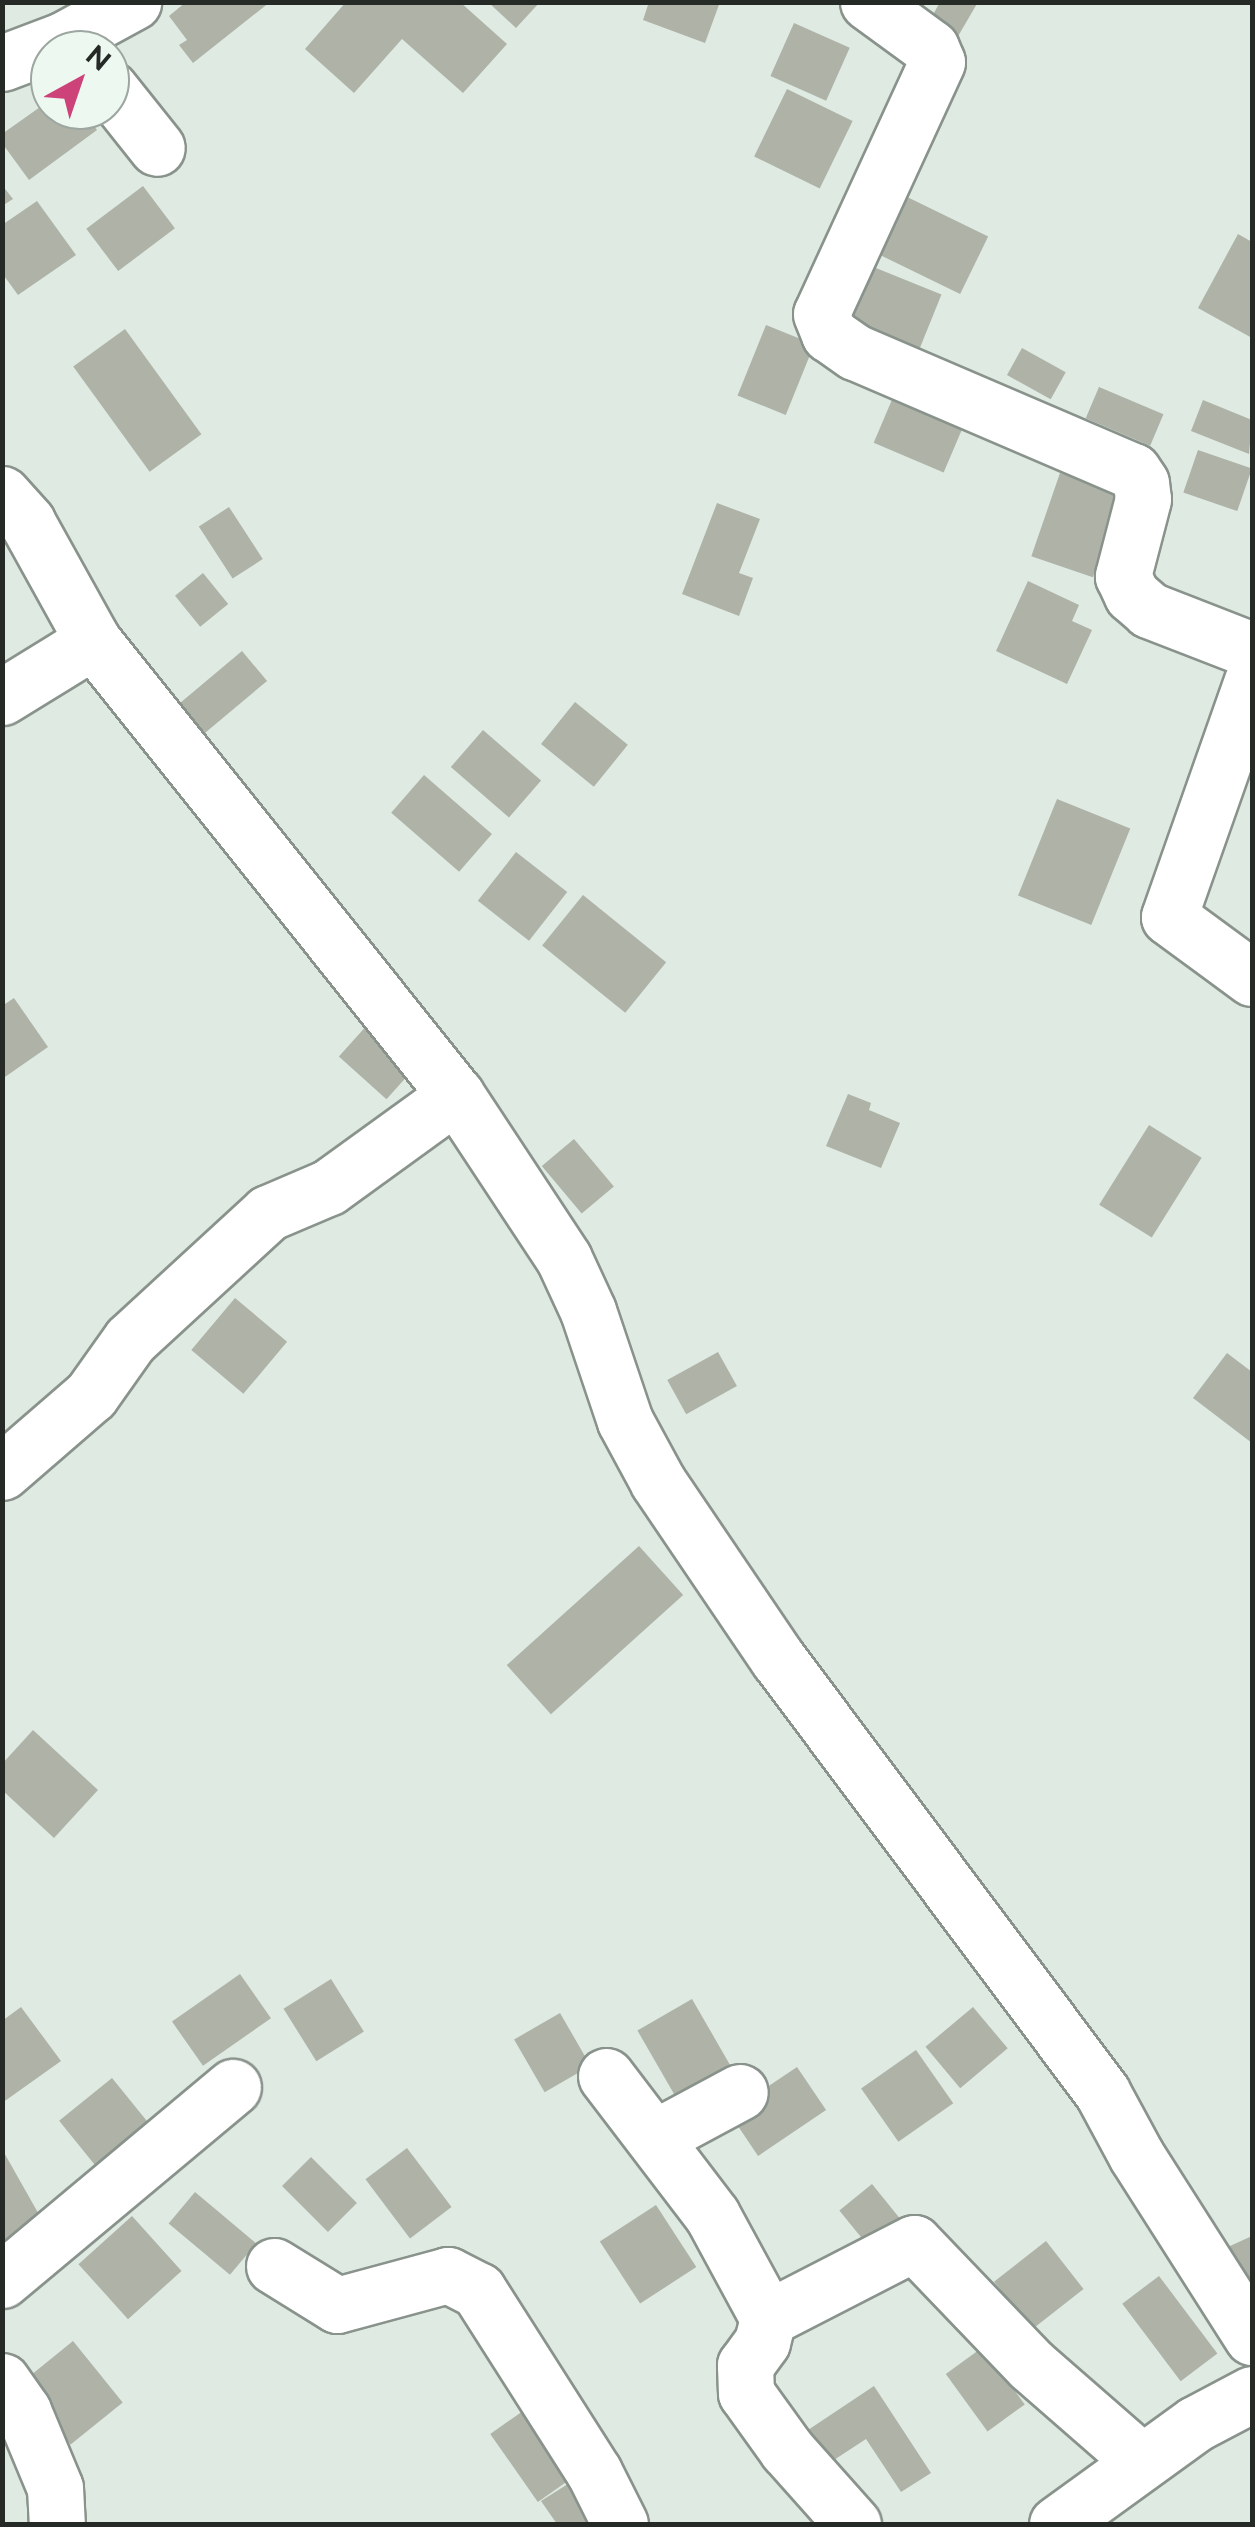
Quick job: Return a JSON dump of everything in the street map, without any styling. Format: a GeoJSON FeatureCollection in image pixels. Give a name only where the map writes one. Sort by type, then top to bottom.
{"type":"FeatureCollection","features":[{"type":"Feature","properties":{"kind":"street"},"geometry":{"type":"LineString","coordinates":[[62,30],[132,2]]}},
{"type":"Feature","properties":{"kind":"street"},"geometry":{"type":"LineString","coordinates":[[868,2],[931,48],[937,62],[821,314],[828,334],[855,352],[1133,470],[1142,483],[1143,499],[1123,576],[1132,595],[1149,610],[1252,650]]}},
{"type":"Feature","properties":{"kind":"street"},"geometry":{"type":"LineString","coordinates":[[2,63],[30,48]]}},
{"type":"Feature","properties":{"kind":"street"},"geometry":{"type":"LineString","coordinates":[[130,114],[157,148]]}},
{"type":"Feature","properties":{"kind":"street"},"geometry":{"type":"LineString","coordinates":[[2,494],[26,522],[92,642],[456,1096],[564,1259],[588,1311],[625,1421],[658,1482],[778,1659],[1102,2092],[1136,2155],[1252,2337]]}},
{"type":"Feature","properties":{"kind":"street"},"geometry":{"type":"LineString","coordinates":[[2,697],[92,642]]}},
{"type":"Feature","properties":{"kind":"street"},"geometry":{"type":"LineString","coordinates":[[1252,682],[1169,917],[1252,978]]}},
{"type":"Feature","properties":{"kind":"street"},"geometry":{"type":"LineString","coordinates":[[2,1472],[90,1395],[130,1340],[268,1213],[329,1186],[456,1096]]}},
{"type":"Feature","properties":{"kind":"street"},"geometry":{"type":"LineString","coordinates":[[606,2076],[712,2214],[768,2318],[762,2342],[745,2365],[746,2393],[787,2450],[853,2524]]}},
{"type":"Feature","properties":{"kind":"street"},"geometry":{"type":"LineString","coordinates":[[2,2280],[233,2087]]}},
{"type":"Feature","properties":{"kind":"street"},"geometry":{"type":"LineString","coordinates":[[656,2137],[740,2092]]}},
{"type":"Feature","properties":{"kind":"street"},"geometry":{"type":"LineString","coordinates":[[768,2318],[914,2244],[1031,2364],[1140,2461]]}},
{"type":"Feature","properties":{"kind":"street"},"geometry":{"type":"LineString","coordinates":[[274,2266],[336,2305],[448,2275],[478,2290],[594,2472],[620,2524]]}},
{"type":"Feature","properties":{"kind":"street"},"geometry":{"type":"LineString","coordinates":[[2,2381],[22,2410],[55,2488],[56,2524]]}},
{"type":"Feature","properties":{"kind":"street"},"geometry":{"type":"LineString","coordinates":[[1057,2524],[1195,2424],[1252,2394]]}},
{"type":"Feature","properties":{"kind":"building"},"geometry":{"type":"Polygon","coordinates":[[[186,2],[270,2],[193,63],[179,45],[187,40],[169,16],[186,2]]]}},
{"type":"Feature","properties":{"kind":"building"},"geometry":{"type":"Polygon","coordinates":[[[346,2],[460,2],[507,44],[463,93],[402,39],[354,93],[305,49],[346,2]]]}},
{"type":"Feature","properties":{"kind":"building"},"geometry":{"type":"Polygon","coordinates":[[[488,2],[540,2],[516,28],[488,2]]]}},
{"type":"Feature","properties":{"kind":"building"},"geometry":{"type":"Polygon","coordinates":[[[649,2],[720,2],[705,43],[643,20],[649,2]]]}},
{"type":"Feature","properties":{"kind":"building"},"geometry":{"type":"Polygon","coordinates":[[[940,2],[978,2],[957,38],[929,22],[940,2]]]}},
{"type":"Feature","properties":{"kind":"building"},"geometry":{"type":"Polygon","coordinates":[[[794,23],[850,48],[826,101],[770,76],[794,23]]]}},
{"type":"Feature","properties":{"kind":"building"},"geometry":{"type":"Polygon","coordinates":[[[787,89],[853,121],[820,188],[754,156],[787,89]]]}},
{"type":"Feature","properties":{"kind":"building"},"geometry":{"type":"Polygon","coordinates":[[[30,114],[30,130],[97,130],[29,180],[2,143],[2,134],[30,114]]]}},
{"type":"Feature","properties":{"kind":"building"},"geometry":{"type":"Polygon","coordinates":[[[2,185],[13,199],[2,206],[2,185]]]}},
{"type":"Feature","properties":{"kind":"building"},"geometry":{"type":"Polygon","coordinates":[[[143,186],[175,228],[118,271],[86,229],[143,186]]]}},
{"type":"Feature","properties":{"kind":"building"},"geometry":{"type":"Polygon","coordinates":[[[901,194],[988,237],[960,294],[873,252],[901,194]]]}},
{"type":"Feature","properties":{"kind":"building"},"geometry":{"type":"Polygon","coordinates":[[[37,201],[76,255],[18,295],[2,273],[2,225],[37,201]]]}},
{"type":"Feature","properties":{"kind":"building"},"geometry":{"type":"Polygon","coordinates":[[[1238,234],[1252,242],[1252,338],[1198,308],[1238,234]]]}},
{"type":"Feature","properties":{"kind":"building"},"geometry":{"type":"Polygon","coordinates":[[[871,266],[941,294],[917,356],[846,327],[871,266]]]}},
{"type":"Feature","properties":{"kind":"building"},"geometry":{"type":"Polygon","coordinates":[[[766,325],[814,344],[786,415],[738,395],[766,325]]]}},
{"type":"Feature","properties":{"kind":"building"},"geometry":{"type":"Polygon","coordinates":[[[125,329],[201,434],[150,472],[73,367],[125,329]]]}},
{"type":"Feature","properties":{"kind":"building"},"geometry":{"type":"Polygon","coordinates":[[[1022,348],[1066,372],[1051,399],[1007,375],[1022,348]]]}},
{"type":"Feature","properties":{"kind":"building"},"geometry":{"type":"Polygon","coordinates":[[[1099,387],[1163,414],[1150,446],[1086,418],[1099,387]]]}},
{"type":"Feature","properties":{"kind":"building"},"geometry":{"type":"Polygon","coordinates":[[[894,395],[964,425],[944,473],[874,443],[894,395]]]}},
{"type":"Feature","properties":{"kind":"building"},"geometry":{"type":"Polygon","coordinates":[[[1203,400],[1252,420],[1249,454],[1191,431],[1203,400]]]}},
{"type":"Feature","properties":{"kind":"building"},"geometry":{"type":"Polygon","coordinates":[[[1198,450],[1252,469],[1237,511],[1183,493],[1198,450]]]}},
{"type":"Feature","properties":{"kind":"building"},"geometry":{"type":"Polygon","coordinates":[[[1060,473],[1121,494],[1093,577],[1031,556],[1060,473]]]}},
{"type":"Feature","properties":{"kind":"building"},"geometry":{"type":"Polygon","coordinates":[[[717,503],[760,519],[739,573],[753,578],[739,616],[682,594],[717,503]]]}},
{"type":"Feature","properties":{"kind":"building"},"geometry":{"type":"Polygon","coordinates":[[[229,507],[263,559],[233,579],[199,527],[229,507]]]}},
{"type":"Feature","properties":{"kind":"building"},"geometry":{"type":"Polygon","coordinates":[[[203,573],[228,604],[200,627],[175,596],[203,573]]]}},
{"type":"Feature","properties":{"kind":"building"},"geometry":{"type":"Polygon","coordinates":[[[1028,581],[1079,605],[1072,621],[1092,630],[1067,684],[996,651],[1028,581]]]}},
{"type":"Feature","properties":{"kind":"building"},"geometry":{"type":"Polygon","coordinates":[[[242,651],[267,681],[199,738],[174,708],[242,651]]]}},
{"type":"Feature","properties":{"kind":"building"},"geometry":{"type":"Polygon","coordinates":[[[575,702],[628,745],[594,787],[541,744],[575,702]]]}},
{"type":"Feature","properties":{"kind":"building"},"geometry":{"type":"Polygon","coordinates":[[[483,730],[541,781],[509,817],[451,767],[483,730]]]}},
{"type":"Feature","properties":{"kind":"building"},"geometry":{"type":"Polygon","coordinates":[[[424,775],[492,834],[459,872],[391,813],[424,775]]]}},
{"type":"Feature","properties":{"kind":"building"},"geometry":{"type":"Polygon","coordinates":[[[1057,799],[1130,829],[1091,925],[1018,895],[1057,799]]]}},
{"type":"Feature","properties":{"kind":"building"},"geometry":{"type":"Polygon","coordinates":[[[516,852],[567,892],[529,941],[478,901],[516,852]]]}},
{"type":"Feature","properties":{"kind":"building"},"geometry":{"type":"Polygon","coordinates":[[[583,895],[666,962],[625,1013],[542,946],[583,895]]]}},
{"type":"Feature","properties":{"kind":"building"},"geometry":{"type":"Polygon","coordinates":[[[14,998],[48,1047],[2,1079],[2,1006],[14,998]]]}},
{"type":"Feature","properties":{"kind":"building"},"geometry":{"type":"Polygon","coordinates":[[[369,1023],[417,1066],[386,1099],[339,1056],[369,1023]]]}},
{"type":"Feature","properties":{"kind":"building"},"geometry":{"type":"Polygon","coordinates":[[[848,1094],[871,1103],[869,1110],[900,1123],[881,1168],[826,1146],[848,1094]]]}},
{"type":"Feature","properties":{"kind":"building"},"geometry":{"type":"Polygon","coordinates":[[[1149,1125],[1202,1158],[1152,1238],[1099,1205],[1149,1125]]]}},
{"type":"Feature","properties":{"kind":"building"},"geometry":{"type":"Polygon","coordinates":[[[574,1139],[614,1186],[582,1213],[542,1166],[574,1139]]]}},
{"type":"Feature","properties":{"kind":"building"},"geometry":{"type":"Polygon","coordinates":[[[235,1298],[287,1342],[243,1394],[191,1350],[235,1298]]]}},
{"type":"Feature","properties":{"kind":"building"},"geometry":{"type":"Polygon","coordinates":[[[718,1352],[737,1386],[686,1414],[667,1380],[718,1352]]]}},
{"type":"Feature","properties":{"kind":"building"},"geometry":{"type":"Polygon","coordinates":[[[1227,1353],[1252,1372],[1252,1443],[1193,1398],[1227,1353]]]}},
{"type":"Feature","properties":{"kind":"building"},"geometry":{"type":"Polygon","coordinates":[[[639,1546],[683,1595],[551,1714],[507,1665],[639,1546]]]}},
{"type":"Feature","properties":{"kind":"building"},"geometry":{"type":"Polygon","coordinates":[[[33,1730],[98,1790],[54,1838],[2,1790],[2,1764],[33,1730]]]}},
{"type":"Feature","properties":{"kind":"building"},"geometry":{"type":"Polygon","coordinates":[[[240,1974],[271,2018],[203,2066],[172,2022],[240,1974]]]}},
{"type":"Feature","properties":{"kind":"building"},"geometry":{"type":"Polygon","coordinates":[[[331,1979],[364,2032],[316,2061],[284,2009],[331,1979]]]}},
{"type":"Feature","properties":{"kind":"building"},"geometry":{"type":"Polygon","coordinates":[[[692,1999],[732,2069],[678,2101],[637,2030],[692,1999]]]}},
{"type":"Feature","properties":{"kind":"building"},"geometry":{"type":"Polygon","coordinates":[[[21,2007],[61,2061],[2,2103],[2,2021],[21,2007]]]}},
{"type":"Feature","properties":{"kind":"building"},"geometry":{"type":"Polygon","coordinates":[[[973,2007],[1008,2048],[960,2088],[926,2047],[973,2007]]]}},
{"type":"Feature","properties":{"kind":"building"},"geometry":{"type":"Polygon","coordinates":[[[560,2013],[590,2066],[545,2092],[514,2040],[560,2013]]]}},
{"type":"Feature","properties":{"kind":"building"},"geometry":{"type":"Polygon","coordinates":[[[916,2050],[953,2103],[898,2142],[861,2088],[916,2050]]]}},
{"type":"Feature","properties":{"kind":"building"},"geometry":{"type":"Polygon","coordinates":[[[797,2067],[826,2110],[758,2156],[729,2113],[797,2067]]]}},
{"type":"Feature","properties":{"kind":"building"},"geometry":{"type":"Polygon","coordinates":[[[112,2078],[161,2139],[108,2181],[59,2121],[112,2078]]]}},
{"type":"Feature","properties":{"kind":"building"},"geometry":{"type":"Polygon","coordinates":[[[407,2148],[452,2207],[410,2238],[365,2179],[407,2148]]]}},
{"type":"Feature","properties":{"kind":"building"},"geometry":{"type":"Polygon","coordinates":[[[2,2149],[50,2234],[2,2260],[2,2149]]]}},
{"type":"Feature","properties":{"kind":"building"},"geometry":{"type":"Polygon","coordinates":[[[311,2157],[357,2203],[328,2232],[282,2186],[311,2157]]]}},
{"type":"Feature","properties":{"kind":"building"},"geometry":{"type":"Polygon","coordinates":[[[872,2184],[905,2225],[873,2252],[839,2210],[872,2184]]]}},
{"type":"Feature","properties":{"kind":"building"},"geometry":{"type":"Polygon","coordinates":[[[195,2192],[256,2243],[230,2275],[169,2223],[195,2192]]]}},
{"type":"Feature","properties":{"kind":"building"},"geometry":{"type":"Polygon","coordinates":[[[656,2205],[696,2267],[640,2304],[600,2241],[656,2205]]]}},
{"type":"Feature","properties":{"kind":"building"},"geometry":{"type":"Polygon","coordinates":[[[132,2216],[182,2271],[128,2319],[78,2264],[132,2216]]]}},
{"type":"Feature","properties":{"kind":"building"},"geometry":{"type":"Polygon","coordinates":[[[1252,2236],[1252,2289],[1219,2251],[1252,2236]]]}},
{"type":"Feature","properties":{"kind":"building"},"geometry":{"type":"Polygon","coordinates":[[[1046,2241],[1084,2289],[1032,2330],[994,2282],[1046,2241]]]}},
{"type":"Feature","properties":{"kind":"building"},"geometry":{"type":"Polygon","coordinates":[[[1159,2276],[1217,2353],[1181,2381],[1122,2304],[1159,2276]]]}},
{"type":"Feature","properties":{"kind":"building"},"geometry":{"type":"Polygon","coordinates":[[[73,2341],[123,2402],[71,2445],[21,2383],[73,2341]]]}},
{"type":"Feature","properties":{"kind":"building"},"geometry":{"type":"Polygon","coordinates":[[[983,2347],[1025,2404],[988,2431],[946,2374],[983,2347]]]}},
{"type":"Feature","properties":{"kind":"building"},"geometry":{"type":"Polygon","coordinates":[[[874,2386],[931,2473],[901,2492],[866,2439],[814,2473],[793,2440],[874,2386]]]}},
{"type":"Feature","properties":{"kind":"building"},"geometry":{"type":"Polygon","coordinates":[[[523,2411],[571,2479],[538,2502],[490,2434],[523,2411]]]}},
{"type":"Feature","properties":{"kind":"building"},"geometry":{"type":"Polygon","coordinates":[[[571,2482],[600,2524],[557,2524],[541,2501],[571,2482]]]}}]}
